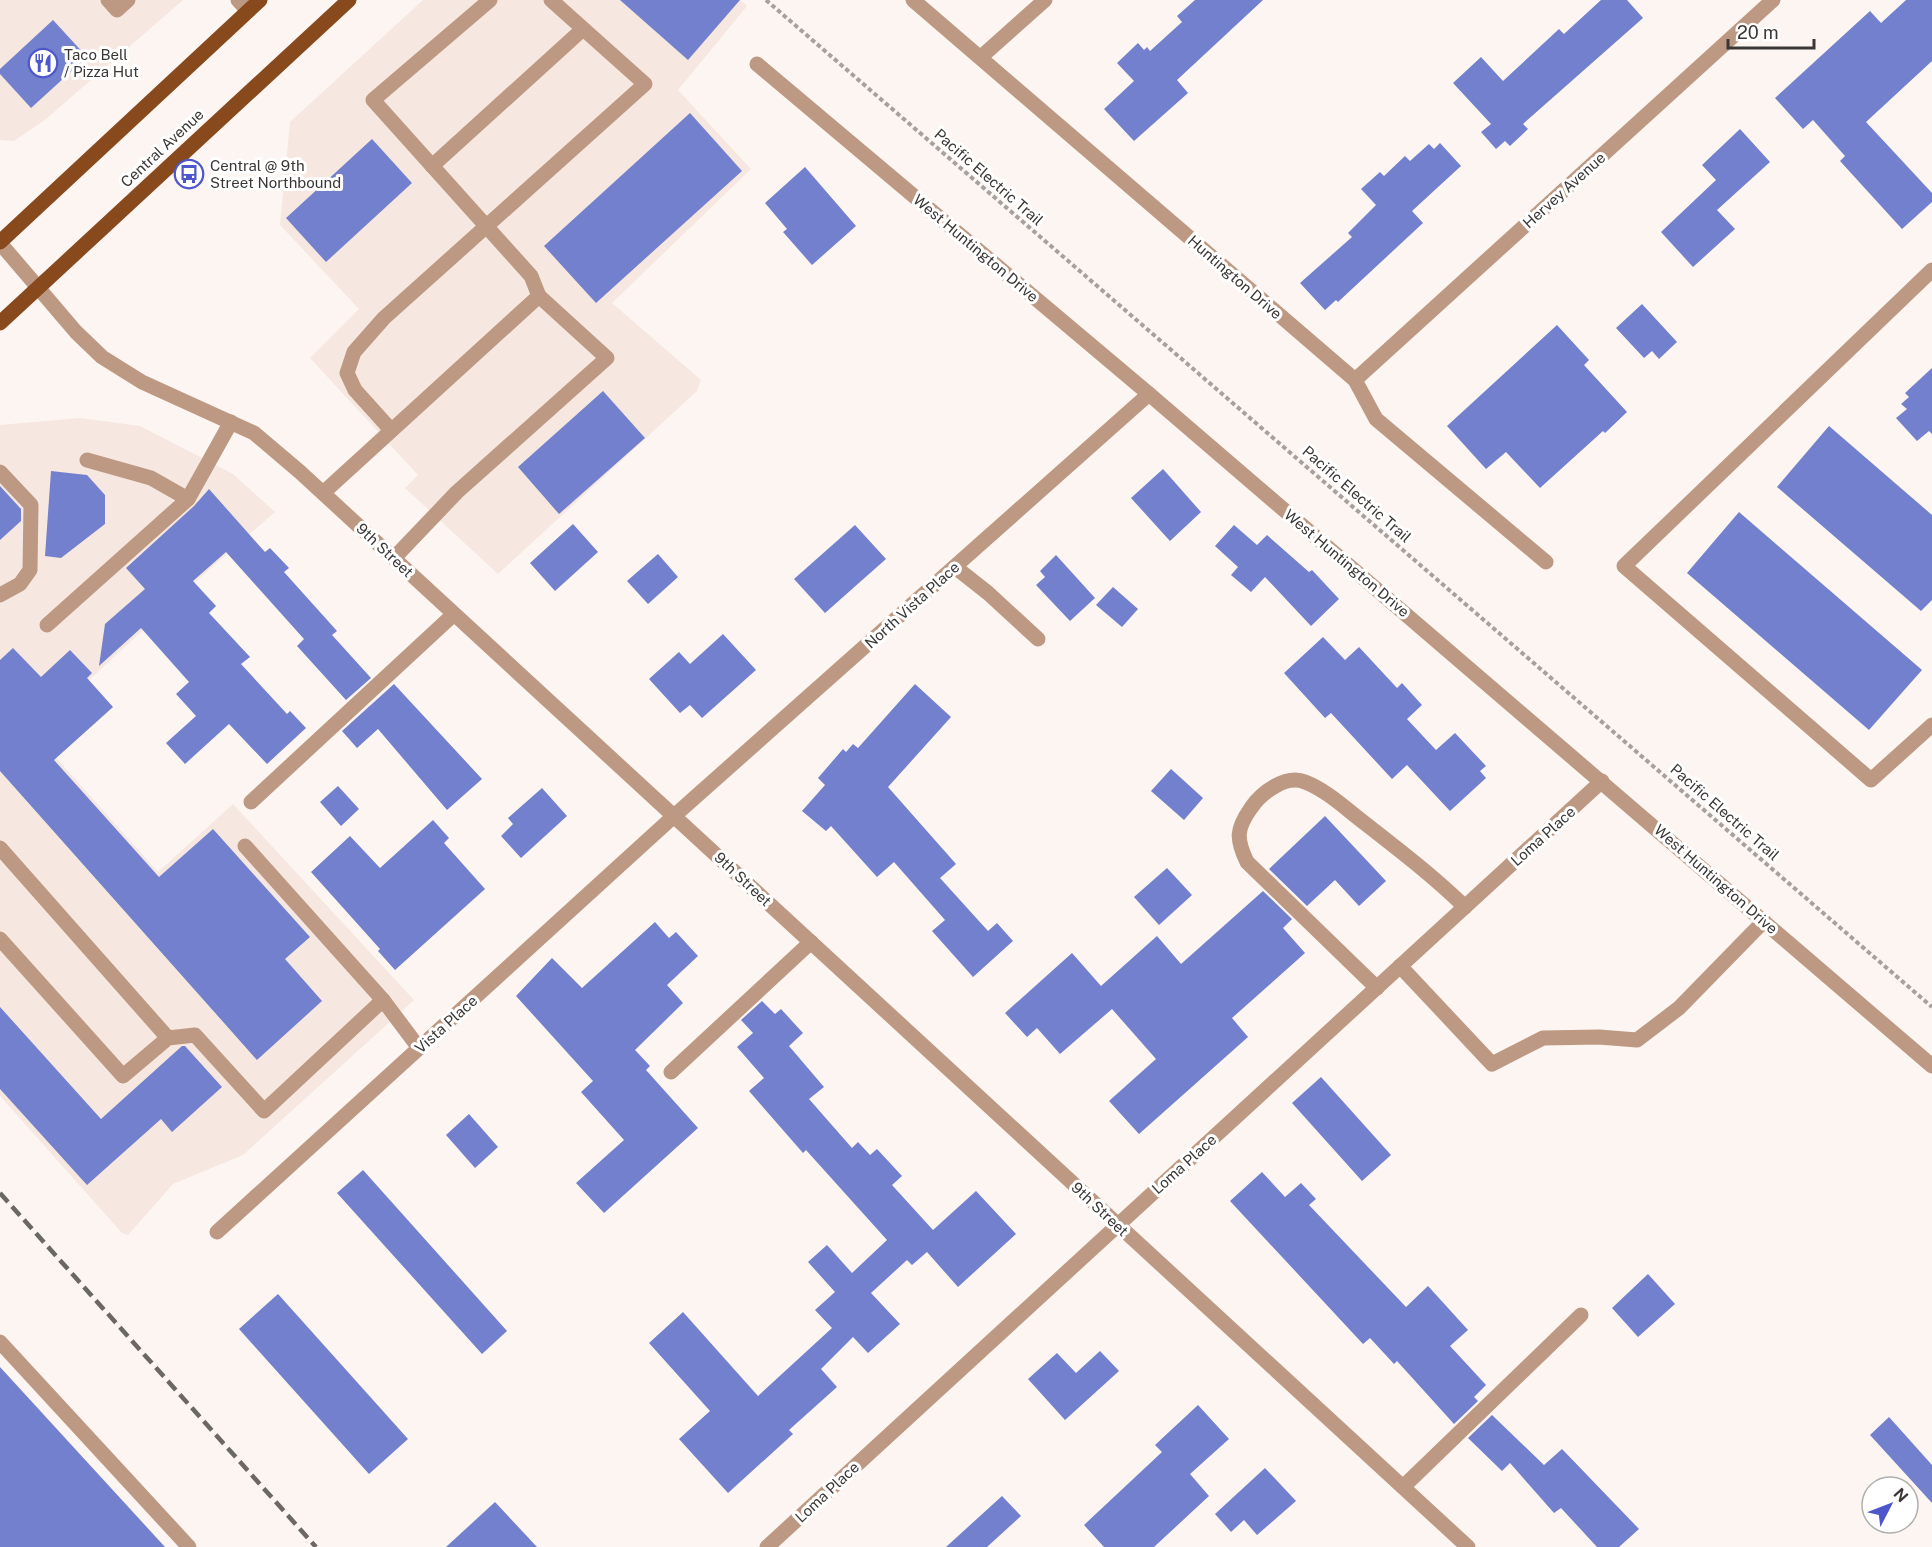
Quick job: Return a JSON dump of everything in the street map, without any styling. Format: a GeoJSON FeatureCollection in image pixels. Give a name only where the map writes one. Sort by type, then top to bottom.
{"type":"FeatureCollection","features":[{"type":"Feature","properties":{"kind":"main road"},"geometry":{"type":"LineString","coordinates":[[0,243],[243,6],[260,0]]}},
{"type":"Feature","properties":{"kind":"main road","name":"Central Avenue"},"geometry":{"type":"LineString","coordinates":[[0,323],[350,0]]}},
{"type":"Feature","properties":{"kind":"street"},"geometry":{"type":"LineString","coordinates":[[108,0],[117,10],[128,0]]}},
{"type":"Feature","properties":{"kind":"street"},"geometry":{"type":"LineString","coordinates":[[394,558],[457,492],[607,358],[539,296],[531,276],[373,100],[490,0]]}},
{"type":"Feature","properties":{"kind":"street"},"geometry":{"type":"LineString","coordinates":[[391,430],[356,390],[346,373],[354,352],[368,333],[645,84],[551,0]]}},
{"type":"Feature","properties":{"kind":"street","name":"Huntington Drive"},"geometry":{"type":"LineString","coordinates":[[913,0],[1355,380],[1377,419],[1546,562]]}},
{"type":"Feature","properties":{"kind":"street"},"geometry":{"type":"LineString","coordinates":[[981,57],[1045,0]]}},
{"type":"Feature","properties":{"kind":"street","name":"Hervey Avenue"},"geometry":{"type":"LineString","coordinates":[[1355,380],[1773,0]]}},
{"type":"Feature","properties":{"kind":"street"},"geometry":{"type":"LineString","coordinates":[[432,166],[583,29]]}},
{"type":"Feature","properties":{"kind":"street","name":"West Huntington Drive"},"geometry":{"type":"LineString","coordinates":[[757,64],[1149,394],[1932,1066]]}},
{"type":"Feature","properties":{"kind":"street","name":"9th Street"},"geometry":{"type":"LineString","coordinates":[[0,243],[76,332],[102,357],[142,382],[254,433],[323,492],[1468,1547]]}},
{"type":"Feature","properties":{"kind":"street"},"geometry":{"type":"LineString","coordinates":[[1932,270],[1624,566],[1871,780],[1932,725]]}},
{"type":"Feature","properties":{"kind":"street"},"geometry":{"type":"LineString","coordinates":[[323,492],[539,296]]}},
{"type":"Feature","properties":{"kind":"street","name":"North Vista Place"},"geometry":{"type":"LineString","coordinates":[[674,816],[1149,394]]}},
{"type":"Feature","properties":{"kind":"street"},"geometry":{"type":"LineString","coordinates":[[47,625],[188,499],[231,422]]}},
{"type":"Feature","properties":{"kind":"street"},"geometry":{"type":"LineString","coordinates":[[87,459],[151,478],[188,499]]}},
{"type":"Feature","properties":{"kind":"street"},"geometry":{"type":"LineString","coordinates":[[0,472],[31,505],[31,526],[30,570],[20,584],[0,595]]}},
{"type":"Feature","properties":{"kind":"street"},"geometry":{"type":"LineString","coordinates":[[955,567],[988,593],[1038,639]]}},
{"type":"Feature","properties":{"kind":"street"},"geometry":{"type":"LineString","coordinates":[[251,802],[454,614]]}},
{"type":"Feature","properties":{"kind":"street"},"geometry":{"type":"LineString","coordinates":[[1377,988],[1247,862],[1239,845],[1240,823],[1256,800],[1276,784],[1304,781],[1331,797],[1438,881],[1465,907]]}},
{"type":"Feature","properties":{"kind":"street","name":"Loma Place"},"geometry":{"type":"LineString","coordinates":[[767,1547],[1602,781]]}},
{"type":"Feature","properties":{"kind":"street","name":"Vista Place"},"geometry":{"type":"LineString","coordinates":[[217,1232],[674,816]]}},
{"type":"Feature","properties":{"kind":"street"},"geometry":{"type":"LineString","coordinates":[[245,846],[383,1000],[419,1048]]}},
{"type":"Feature","properties":{"kind":"street"},"geometry":{"type":"LineString","coordinates":[[0,848],[168,1038]]}},
{"type":"Feature","properties":{"kind":"street"},"geometry":{"type":"LineString","coordinates":[[1400,966],[1492,1064],[1544,1038],[1599,1037],[1637,1040],[1679,1008],[1764,921]]}},
{"type":"Feature","properties":{"kind":"street"},"geometry":{"type":"LineString","coordinates":[[0,939],[123,1076],[168,1038],[195,1035],[264,1111],[383,1000]]}},
{"type":"Feature","properties":{"kind":"street"},"geometry":{"type":"LineString","coordinates":[[671,1072],[811,942]]}},
{"type":"Feature","properties":{"kind":"street"},"geometry":{"type":"LineString","coordinates":[[1403,1488],[1581,1315]]}},
{"type":"Feature","properties":{"kind":"street"},"geometry":{"type":"LineString","coordinates":[[0,1342],[189,1547]]}},
{"type":"Feature","properties":{"kind":"path","name":"Pacific Electric Trail"},"geometry":{"type":"LineString","coordinates":[[766,0],[1932,1007]]}},
{"type":"Feature","properties":{"kind":"shaded area"},"geometry":{"type":"Polygon","coordinates":[[[0,0],[183,0],[46,119],[14,141],[0,140],[0,0]]]}},
{"type":"Feature","properties":{"kind":"shaded area"},"geometry":{"type":"Polygon","coordinates":[[[423,0],[740,0],[747,6],[678,90],[751,169],[612,303],[701,380],[697,391],[498,574],[405,488],[418,475],[310,358],[359,309],[280,225],[290,122],[423,0]]]}},
{"type":"Feature","properties":{"kind":"shaded area"},"geometry":{"type":"Polygon","coordinates":[[[80,418],[140,426],[233,474],[275,512],[196,581],[33,732],[158,872],[233,804],[414,1000],[243,1155],[173,1184],[128,1235],[122,1233],[0,1096],[0,425],[80,418]]]}},
{"type":"Feature","properties":{"kind":"building"},"geometry":{"type":"Polygon","coordinates":[[[620,0],[740,0],[688,60],[620,0]]]}},
{"type":"Feature","properties":{"kind":"building"},"geometry":{"type":"Polygon","coordinates":[[[1195,0],[1263,0],[1177,80],[1188,93],[1134,141],[1104,109],[1134,81],[1117,63],[1138,43],[1144,50],[1147,47],[1150,51],[1182,22],[1177,16],[1195,0]]]}},
{"type":"Feature","properties":{"kind":"building"},"geometry":{"type":"Polygon","coordinates":[[[1601,0],[1627,0],[1643,18],[1523,124],[1528,129],[1510,146],[1505,141],[1496,149],[1481,132],[1491,124],[1453,83],[1481,57],[1503,81],[1559,29],[1564,34],[1601,0]]]}},
{"type":"Feature","properties":{"kind":"building"},"geometry":{"type":"Polygon","coordinates":[[[1906,0],[1932,0],[1932,61],[1866,122],[1932,193],[1932,202],[1902,229],[1840,161],[1845,156],[1813,120],[1803,129],[1775,98],[1870,11],[1881,23],[1906,0]]]}},
{"type":"Feature","properties":{"kind":"building"},"geometry":{"type":"Polygon","coordinates":[[[53,20],[87,57],[31,108],[0,74],[0,69],[53,20]]]}},
{"type":"Feature","properties":{"kind":"building"},"geometry":{"type":"Polygon","coordinates":[[[690,113],[742,171],[596,303],[544,246],[690,113]]]}},
{"type":"Feature","properties":{"kind":"building"},"geometry":{"type":"Polygon","coordinates":[[[1740,129],[1770,162],[1717,210],[1735,229],[1693,267],[1661,232],[1716,180],[1702,165],[1740,129]]]}},
{"type":"Feature","properties":{"kind":"building"},"geometry":{"type":"Polygon","coordinates":[[[372,139],[412,183],[326,262],[286,218],[372,139]]]}},
{"type":"Feature","properties":{"kind":"building"},"geometry":{"type":"Polygon","coordinates":[[[1440,143],[1461,166],[1412,211],[1423,223],[1338,302],[1336,300],[1325,310],[1300,283],[1352,237],[1348,233],[1376,205],[1361,189],[1380,172],[1384,176],[1405,156],[1410,161],[1429,144],[1434,149],[1440,143]]]}},
{"type":"Feature","properties":{"kind":"building"},"geometry":{"type":"Polygon","coordinates":[[[805,167],[856,226],[812,265],[783,232],[787,229],[765,203],[805,167]]]}},
{"type":"Feature","properties":{"kind":"building"},"geometry":{"type":"Polygon","coordinates":[[[1642,304],[1677,342],[1659,359],[1652,351],[1644,358],[1616,328],[1642,304]]]}},
{"type":"Feature","properties":{"kind":"building"},"geometry":{"type":"Polygon","coordinates":[[[1557,325],[1589,360],[1584,365],[1627,412],[1540,488],[1506,452],[1486,469],[1447,426],[1557,325]]]}},
{"type":"Feature","properties":{"kind":"building"},"geometry":{"type":"Polygon","coordinates":[[[1932,368],[1932,434],[1929,431],[1917,441],[1896,418],[1907,409],[1901,404],[1909,397],[1905,393],[1932,368]]]}},
{"type":"Feature","properties":{"kind":"building"},"geometry":{"type":"Polygon","coordinates":[[[603,391],[645,438],[559,514],[518,467],[603,391]]]}},
{"type":"Feature","properties":{"kind":"building"},"geometry":{"type":"Polygon","coordinates":[[[1829,426],[1932,515],[1932,600],[1921,611],[1777,487],[1829,426]]]}},
{"type":"Feature","properties":{"kind":"building"},"geometry":{"type":"Polygon","coordinates":[[[1163,469],[1201,512],[1170,541],[1131,498],[1163,469]]]}},
{"type":"Feature","properties":{"kind":"building"},"geometry":{"type":"Polygon","coordinates":[[[51,471],[87,475],[105,495],[105,524],[61,558],[45,556],[51,471]]]}},
{"type":"Feature","properties":{"kind":"building"},"geometry":{"type":"Polygon","coordinates":[[[0,486],[21,509],[21,521],[0,540],[0,486]]]}},
{"type":"Feature","properties":{"kind":"building"},"geometry":{"type":"Polygon","coordinates":[[[209,489],[265,552],[270,548],[289,568],[284,572],[337,631],[332,635],[371,678],[346,700],[297,646],[304,639],[226,552],[193,581],[216,606],[209,613],[250,657],[241,664],[287,714],[290,711],[306,728],[267,764],[229,724],[185,764],[166,743],[196,716],[176,694],[189,682],[141,628],[99,666],[105,624],[145,589],[126,568],[194,506],[209,489]]]}},
{"type":"Feature","properties":{"kind":"building"},"geometry":{"type":"Polygon","coordinates":[[[1739,512],[1922,670],[1869,730],[1687,573],[1739,512]]]}},
{"type":"Feature","properties":{"kind":"building"},"geometry":{"type":"Polygon","coordinates":[[[573,524],[598,552],[555,591],[530,563],[573,524]]]}},
{"type":"Feature","properties":{"kind":"building"},"geometry":{"type":"Polygon","coordinates":[[[855,525],[886,559],[825,613],[794,579],[855,525]]]}},
{"type":"Feature","properties":{"kind":"building"},"geometry":{"type":"Polygon","coordinates":[[[1234,525],[1257,545],[1267,535],[1309,572],[1312,570],[1339,599],[1311,626],[1265,577],[1251,592],[1231,575],[1238,567],[1215,546],[1234,525]]]}},
{"type":"Feature","properties":{"kind":"building"},"geometry":{"type":"Polygon","coordinates":[[[658,554],[678,577],[648,604],[627,581],[658,554]]]}},
{"type":"Feature","properties":{"kind":"building"},"geometry":{"type":"Polygon","coordinates":[[[1056,555],[1095,598],[1070,621],[1036,585],[1045,577],[1040,571],[1056,555]]]}},
{"type":"Feature","properties":{"kind":"building"},"geometry":{"type":"Polygon","coordinates":[[[1113,587],[1138,609],[1122,627],[1096,605],[1113,587]]]}},
{"type":"Feature","properties":{"kind":"building"},"geometry":{"type":"Polygon","coordinates":[[[723,634],[756,670],[702,718],[690,705],[680,713],[649,679],[679,652],[690,664],[723,634]]]}},
{"type":"Feature","properties":{"kind":"building"},"geometry":{"type":"Polygon","coordinates":[[[1323,637],[1345,660],[1359,647],[1397,688],[1402,683],[1422,705],[1407,719],[1436,750],[1455,733],[1486,766],[1480,771],[1486,778],[1450,811],[1407,765],[1392,779],[1331,713],[1325,718],[1284,673],[1323,637]]]}},
{"type":"Feature","properties":{"kind":"building"},"geometry":{"type":"Polygon","coordinates":[[[13,648],[41,677],[70,650],[92,673],[87,678],[113,707],[54,760],[159,877],[213,829],[310,937],[285,959],[322,1001],[257,1060],[0,771],[0,660],[13,648]]]}},
{"type":"Feature","properties":{"kind":"building"},"geometry":{"type":"Polygon","coordinates":[[[394,684],[482,779],[447,810],[378,729],[357,748],[342,731],[394,684]]]}},
{"type":"Feature","properties":{"kind":"building"},"geometry":{"type":"Polygon","coordinates":[[[915,684],[951,717],[888,787],[956,864],[940,878],[988,931],[997,923],[1013,941],[973,977],[932,931],[945,920],[894,862],[877,877],[831,826],[826,831],[802,811],[825,785],[818,778],[843,749],[846,752],[853,744],[858,748],[915,684]]]}},
{"type":"Feature","properties":{"kind":"building"},"geometry":{"type":"Polygon","coordinates":[[[1171,769],[1203,798],[1184,820],[1151,791],[1171,769]]]}},
{"type":"Feature","properties":{"kind":"building"},"geometry":{"type":"Polygon","coordinates":[[[338,786],[359,809],[341,826],[320,802],[338,786]]]}},
{"type":"Feature","properties":{"kind":"building"},"geometry":{"type":"Polygon","coordinates":[[[542,788],[567,816],[521,858],[501,836],[513,824],[508,818],[542,788]]]}},
{"type":"Feature","properties":{"kind":"building"},"geometry":{"type":"Polygon","coordinates":[[[1325,816],[1386,881],[1359,906],[1335,880],[1307,906],[1269,869],[1325,816]]]}},
{"type":"Feature","properties":{"kind":"building"},"geometry":{"type":"Polygon","coordinates":[[[433,820],[449,838],[444,843],[485,889],[395,970],[378,951],[380,949],[311,872],[350,836],[380,868],[433,820]]]}},
{"type":"Feature","properties":{"kind":"building"},"geometry":{"type":"Polygon","coordinates":[[[1167,868],[1192,895],[1159,925],[1134,897],[1167,868]]]}},
{"type":"Feature","properties":{"kind":"building"},"geometry":{"type":"Polygon","coordinates":[[[1263,891],[1292,919],[1283,928],[1305,953],[1232,1018],[1248,1037],[1139,1134],[1109,1101],[1156,1059],[1112,1009],[1060,1054],[1037,1028],[1027,1037],[1005,1013],[1072,953],[1101,986],[1157,936],[1181,964],[1263,891]]]}},
{"type":"Feature","properties":{"kind":"building"},"geometry":{"type":"Polygon","coordinates":[[[655,922],[669,938],[676,932],[698,956],[667,985],[683,1003],[635,1050],[650,1066],[646,1070],[698,1128],[604,1213],[576,1183],[624,1140],[581,1092],[593,1081],[516,996],[552,958],[582,988],[655,922]]]}},
{"type":"Feature","properties":{"kind":"building"},"geometry":{"type":"Polygon","coordinates":[[[762,1001],[775,1014],[781,1009],[803,1033],[789,1046],[824,1087],[809,1099],[852,1148],[858,1142],[870,1155],[877,1149],[902,1176],[892,1185],[933,1230],[976,1191],[1016,1234],[958,1287],[927,1252],[912,1265],[907,1260],[871,1293],[900,1324],[868,1353],[853,1337],[821,1369],[837,1387],[789,1430],[793,1434],[728,1493],[679,1439],[710,1411],[649,1343],[683,1312],[758,1396],[832,1328],[815,1310],[835,1292],[808,1262],[827,1245],[852,1273],[887,1240],[806,1150],[803,1153],[749,1091],[764,1078],[737,1047],[753,1033],[741,1020],[762,1001]]]}},
{"type":"Feature","properties":{"kind":"building"},"geometry":{"type":"Polygon","coordinates":[[[0,1007],[101,1119],[182,1046],[185,1046],[222,1087],[172,1132],[161,1119],[87,1185],[0,1089],[0,1007]]]}},
{"type":"Feature","properties":{"kind":"building"},"geometry":{"type":"Polygon","coordinates":[[[1321,1077],[1391,1155],[1362,1181],[1292,1103],[1321,1077]]]}},
{"type":"Feature","properties":{"kind":"building"},"geometry":{"type":"Polygon","coordinates":[[[469,1114],[498,1147],[475,1168],[446,1135],[469,1114]]]}},
{"type":"Feature","properties":{"kind":"building"},"geometry":{"type":"Polygon","coordinates":[[[363,1170],[507,1331],[482,1354],[337,1193],[363,1170]]]}},
{"type":"Feature","properties":{"kind":"building"},"geometry":{"type":"Polygon","coordinates":[[[1262,1172],[1285,1197],[1301,1183],[1316,1199],[1309,1205],[1406,1307],[1428,1286],[1468,1330],[1450,1346],[1486,1385],[1474,1397],[1478,1401],[1454,1424],[1397,1361],[1394,1364],[1370,1338],[1363,1344],[1230,1201],[1262,1172]]]}},
{"type":"Feature","properties":{"kind":"building"},"geometry":{"type":"Polygon","coordinates":[[[1648,1274],[1675,1304],[1638,1337],[1612,1308],[1648,1274]]]}},
{"type":"Feature","properties":{"kind":"building"},"geometry":{"type":"Polygon","coordinates":[[[278,1294],[408,1439],[369,1474],[239,1329],[278,1294]]]}},
{"type":"Feature","properties":{"kind":"building"},"geometry":{"type":"Polygon","coordinates":[[[1100,1351],[1119,1371],[1065,1420],[1028,1379],[1057,1353],[1076,1373],[1100,1351]]]}},
{"type":"Feature","properties":{"kind":"building"},"geometry":{"type":"Polygon","coordinates":[[[0,1367],[165,1547],[0,1547],[0,1367]]]}},
{"type":"Feature","properties":{"kind":"building"},"geometry":{"type":"Polygon","coordinates":[[[1198,1405],[1229,1439],[1190,1474],[1209,1496],[1154,1547],[1104,1547],[1084,1525],[1162,1452],[1155,1445],[1198,1405]]]}},
{"type":"Feature","properties":{"kind":"building"},"geometry":{"type":"Polygon","coordinates":[[[1492,1415],[1544,1465],[1562,1449],[1639,1529],[1619,1547],[1597,1547],[1561,1508],[1554,1513],[1510,1463],[1502,1471],[1468,1438],[1492,1415]]]}},
{"type":"Feature","properties":{"kind":"building"},"geometry":{"type":"Polygon","coordinates":[[[1889,1417],[1932,1465],[1932,1503],[1920,1490],[1920,1475],[1906,1475],[1870,1435],[1889,1417]]]}},
{"type":"Feature","properties":{"kind":"building"},"geometry":{"type":"Polygon","coordinates":[[[1265,1468],[1296,1501],[1257,1535],[1244,1520],[1231,1532],[1215,1514],[1265,1468]]]}},
{"type":"Feature","properties":{"kind":"building"},"geometry":{"type":"Polygon","coordinates":[[[1002,1496],[1021,1516],[987,1547],[946,1547],[1002,1496]]]}},
{"type":"Feature","properties":{"kind":"building"},"geometry":{"type":"Polygon","coordinates":[[[495,1502],[537,1547],[446,1547],[495,1502]]]}},
{"type":"Feature","properties":{"kind":"railway"},"geometry":{"type":"LineString","coordinates":[[0,1193],[316,1547]]}},
{"type":"Feature","properties":{"kind":"place","name":"Taco Bell / Pizza Hut"},"geometry":{"type":"Point","coordinates":[43,63]}},
{"type":"Feature","properties":{"kind":"place","name":"Central @ 9th Street Northbound"},"geometry":{"type":"Point","coordinates":[189,174]}}]}
